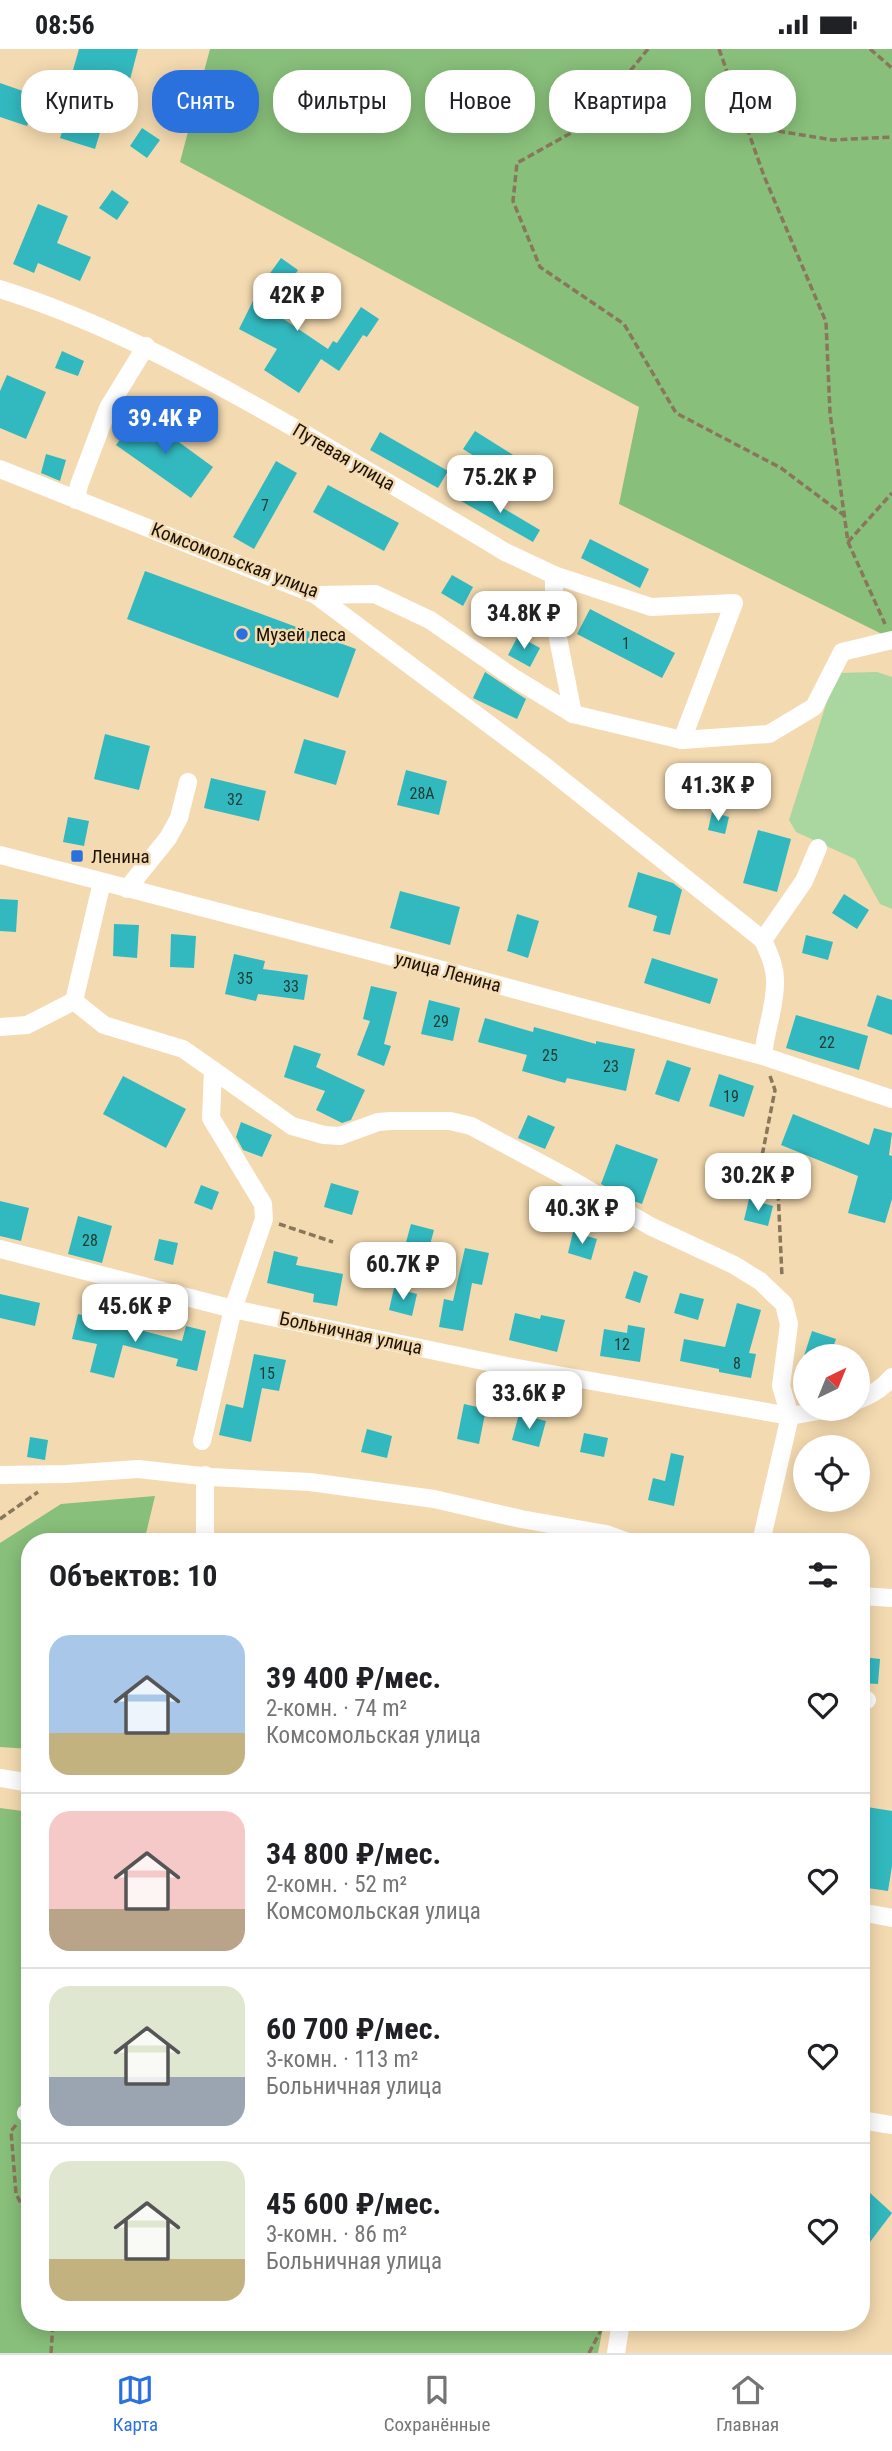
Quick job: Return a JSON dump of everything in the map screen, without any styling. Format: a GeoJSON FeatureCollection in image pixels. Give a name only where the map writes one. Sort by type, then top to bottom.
{"type":"FeatureCollection","features":[{"type":"Feature","properties":{"kind":"street","name":"Путевая улица"},"geometry":{"type":"LineString","coordinates":[[0,289],[41,302],[146,346],[213,381],[505,552],[554,575],[651,607],[734,603],[682,740]]}},
{"type":"Feature","properties":{"kind":"street"},"geometry":{"type":"LineString","coordinates":[[76,500],[108,408],[146,346]]}},
{"type":"Feature","properties":{"kind":"street","name":"Комсомольская улица"},"geometry":{"type":"LineString","coordinates":[[0,469],[316,595],[375,594],[430,620],[514,678],[573,713],[682,740],[769,734],[814,707],[842,652],[890,635]]}},
{"type":"Feature","properties":{"kind":"street"},"geometry":{"type":"LineString","coordinates":[[554,575],[554,618],[573,713]]}},
{"type":"Feature","properties":{"kind":"street"},"geometry":{"type":"LineString","coordinates":[[316,595],[546,767],[763,940],[773,963],[775,984],[764,1035],[763,1056]]}},
{"type":"Feature","properties":{"kind":"street"},"geometry":{"type":"LineString","coordinates":[[127,889],[168,838],[179,817],[188,782]]}},
{"type":"Feature","properties":{"kind":"street"},"geometry":{"type":"LineString","coordinates":[[763,940],[804,881],[818,848]]}},
{"type":"Feature","properties":{"kind":"street","name":"улица Ленина"},"geometry":{"type":"LineString","coordinates":[[0,855],[763,1056],[892,1099]]}},
{"type":"Feature","properties":{"kind":"street"},"geometry":{"type":"LineString","coordinates":[[0,1027],[27,1025],[74,1001],[102,882]]}},
{"type":"Feature","properties":{"kind":"street"},"geometry":{"type":"LineString","coordinates":[[74,1001],[104,1025],[183,1049],[292,1126],[324,1135],[341,1136],[378,1122],[450,1121],[471,1126],[650,1226],[734,1265],[760,1281],[785,1304],[789,1324],[781,1386],[790,1416],[763,1533]]}},
{"type":"Feature","properties":{"kind":"street"},"geometry":{"type":"LineString","coordinates":[[202,1441],[233,1309],[264,1219],[263,1204],[211,1118],[213,1070]]}},
{"type":"Feature","properties":{"kind":"street","name":"Больничная улица"},"geometry":{"type":"LineString","coordinates":[[0,1249],[233,1309],[512,1367],[793,1415]]}},
{"type":"Feature","properties":{"kind":"street"},"geometry":{"type":"LineString","coordinates":[[870,1396],[885,1386],[892,1377]]}},
{"type":"Feature","properties":{"kind":"street"},"geometry":{"type":"LineString","coordinates":[[0,1475],[138,1469],[310,1482],[434,1499],[521,1519],[600,1533]]}},
{"type":"Feature","properties":{"kind":"street"},"geometry":{"type":"LineString","coordinates":[[205,1475],[205,1533]]}},
{"type":"Feature","properties":{"kind":"street"},"geometry":{"type":"LineString","coordinates":[[870,1596],[891,1597]]}},
{"type":"Feature","properties":{"kind":"street"},"geometry":{"type":"LineString","coordinates":[[0,1778],[21,1782]]}},
{"type":"Feature","properties":{"kind":"street"},"geometry":{"type":"LineString","coordinates":[[870,1914],[892,1918]]}},
{"type":"Feature","properties":{"kind":"street"},"geometry":{"type":"LineString","coordinates":[[870,2121],[892,2125]]}},
{"type":"Feature","properties":{"kind":"street"},"geometry":{"type":"LineString","coordinates":[[616,2353],[620,2331]]}},
{"type":"Feature","properties":{"kind":"path"},"geometry":{"type":"LineString","coordinates":[[648,49],[587,124],[517,163],[513,201],[540,267],[624,324],[676,413],[781,468],[845,516]]}},
{"type":"Feature","properties":{"kind":"path"},"geometry":{"type":"LineString","coordinates":[[719,49],[727,70]]}},
{"type":"Feature","properties":{"kind":"path"},"geometry":{"type":"LineString","coordinates":[[870,49],[892,68]]}},
{"type":"Feature","properties":{"kind":"path"},"geometry":{"type":"LineString","coordinates":[[749,133],[764,176],[826,322],[830,413],[848,542],[890,635]]}},
{"type":"Feature","properties":{"kind":"path"},"geometry":{"type":"LineString","coordinates":[[790,133],[833,140],[892,137]]}},
{"type":"Feature","properties":{"kind":"path"},"geometry":{"type":"LineString","coordinates":[[848,542],[892,493]]}},
{"type":"Feature","properties":{"kind":"path"},"geometry":{"type":"LineString","coordinates":[[763,1056],[775,1090],[760,1166],[778,1190],[779,1247],[785,1304]]}},
{"type":"Feature","properties":{"kind":"path"},"geometry":{"type":"LineString","coordinates":[[264,1219],[333,1242]]}},
{"type":"Feature","properties":{"kind":"path"},"geometry":{"type":"LineString","coordinates":[[21,2120],[11,2131],[16,2194],[21,2203]]}},
{"type":"Feature","properties":{"kind":"path"},"geometry":{"type":"LineString","coordinates":[[51,2353],[52,2331]]}},
{"type":"Feature","properties":{"kind":"path"},"geometry":{"type":"LineString","coordinates":[[589,2353],[601,2331]]}},
{"type":"Feature","properties":{"kind":"green space"},"geometry":{"type":"Polygon","coordinates":[[[210,49],[892,49],[892,639],[619,504],[639,407],[180,162],[188,133],[259,133],[259,70],[204,70],[210,49]]]}},
{"type":"Feature","properties":{"kind":"green space"},"geometry":{"type":"Polygon","coordinates":[[[877,672],[892,677],[892,909],[880,904],[855,859],[796,832],[789,820],[836,673],[877,672]]]}},
{"type":"Feature","properties":{"kind":"green space"},"geometry":{"type":"Polygon","coordinates":[[[155,1496],[146,1533],[21,1533],[21,1748],[0,1747],[0,1543],[61,1504],[155,1496]]]}},
{"type":"Feature","properties":{"kind":"green space"},"geometry":{"type":"Polygon","coordinates":[[[0,1808],[21,1811],[21,2331],[602,2331],[598,2353],[0,2353],[0,1808]]]}},
{"type":"Feature","properties":{"kind":"building"},"geometry":{"type":"Polygon","coordinates":[[[79,49],[138,49],[132,70],[73,70],[79,49]]]}},
{"type":"Feature","properties":{"kind":"building"},"geometry":{"type":"Polygon","coordinates":[[[0,83],[21,90],[21,124],[0,117],[0,83]]]}},
{"type":"Feature","properties":{"kind":"building"},"geometry":{"type":"Polygon","coordinates":[[[142,128],[160,140],[147,158],[130,146],[142,128]]]}},
{"type":"Feature","properties":{"kind":"building"},"geometry":{"type":"Polygon","coordinates":[[[62,133],[100,133],[95,149],[60,138],[62,133]]]}},
{"type":"Feature","properties":{"kind":"building"},"geometry":{"type":"Polygon","coordinates":[[[112,190],[129,202],[117,220],[99,208],[112,190]]]}},
{"type":"Feature","properties":{"kind":"building"},"geometry":{"type":"Polygon","coordinates":[[[38,204],[68,216],[57,243],[91,257],[80,281],[38,263],[34,273],[13,264],[38,204]]]}},
{"type":"Feature","properties":{"kind":"building"},"geometry":{"type":"Polygon","coordinates":[[[281,258],[298,270],[276,303],[283,307],[279,316],[328,349],[333,341],[337,343],[361,307],[379,319],[367,337],[363,335],[339,371],[321,359],[299,393],[264,370],[277,349],[239,329],[260,287],[281,258]]]}},
{"type":"Feature","properties":{"kind":"building"},"geometry":{"type":"Polygon","coordinates":[[[62,351],[84,361],[78,376],[55,368],[62,351]]]}},
{"type":"Feature","properties":{"kind":"building"},"geometry":{"type":"Polygon","coordinates":[[[7,375],[46,392],[26,439],[0,428],[0,391],[7,375]]]}},
{"type":"Feature","properties":{"kind":"building"},"geometry":{"type":"Polygon","coordinates":[[[139,413],[213,467],[191,498],[116,445],[139,413]]]}},
{"type":"Feature","properties":{"kind":"building"},"geometry":{"type":"Polygon","coordinates":[[[475,431],[542,473],[531,492],[463,449],[475,431]]]}},
{"type":"Feature","properties":{"kind":"building"},"geometry":{"type":"Polygon","coordinates":[[[380,432],[448,471],[438,488],[370,450],[380,432]]]}},
{"type":"Feature","properties":{"kind":"building"},"geometry":{"type":"Polygon","coordinates":[[[46,454],[66,460],[60,481],[41,473],[46,454]]]}},
{"type":"Feature","properties":{"kind":"building"},"geometry":{"type":"Polygon","coordinates":[[[276,461],[297,473],[254,549],[233,537],[276,461]]]}},
{"type":"Feature","properties":{"kind":"building"},"geometry":{"type":"Polygon","coordinates":[[[328,485],[399,523],[384,551],[313,512],[328,485]]]}},
{"type":"Feature","properties":{"kind":"building"},"geometry":{"type":"Polygon","coordinates":[[[469,488],[540,530],[533,542],[461,501],[469,488]]]}},
{"type":"Feature","properties":{"kind":"building"},"geometry":{"type":"Polygon","coordinates":[[[590,539],[649,569],[640,588],[581,558],[590,539]]]}},
{"type":"Feature","properties":{"kind":"building","name":"Музей леса"},"geometry":{"type":"Polygon","coordinates":[[[145,571],[356,649],[338,698],[127,619],[145,571]]]}},
{"type":"Feature","properties":{"kind":"building"},"geometry":{"type":"Polygon","coordinates":[[[452,575],[473,587],[463,606],[441,593],[452,575]]]}},
{"type":"Feature","properties":{"kind":"building"},"geometry":{"type":"Polygon","coordinates":[[[590,609],[675,653],[662,678],[577,634],[590,609]]]}},
{"type":"Feature","properties":{"kind":"building"},"geometry":{"type":"Polygon","coordinates":[[[518,636],[540,648],[530,667],[508,655],[518,636]]]}},
{"type":"Feature","properties":{"kind":"building"},"geometry":{"type":"Polygon","coordinates":[[[485,672],[526,699],[517,719],[473,698],[485,672]]]}},
{"type":"Feature","properties":{"kind":"building"},"geometry":{"type":"Polygon","coordinates":[[[105,734],[150,746],[139,790],[94,779],[105,734]]]}},
{"type":"Feature","properties":{"kind":"building"},"geometry":{"type":"Polygon","coordinates":[[[304,739],[346,751],[336,785],[294,773],[304,739]]]}},
{"type":"Feature","properties":{"kind":"building"},"geometry":{"type":"Polygon","coordinates":[[[406,770],[447,781],[439,815],[397,805],[406,770]]]}},
{"type":"Feature","properties":{"kind":"building"},"geometry":{"type":"Polygon","coordinates":[[[211,778],[266,791],[259,821],[204,808],[211,778]]]}},
{"type":"Feature","properties":{"kind":"building"},"geometry":{"type":"Polygon","coordinates":[[[712,812],[729,817],[725,834],[708,830],[712,812]]]}},
{"type":"Feature","properties":{"kind":"building"},"geometry":{"type":"Polygon","coordinates":[[[68,817],[89,821],[84,846],[63,842],[68,817]]]}},
{"type":"Feature","properties":{"kind":"building"},"geometry":{"type":"Polygon","coordinates":[[[758,830],[791,839],[777,892],[743,883],[758,830]]]}},
{"type":"Feature","properties":{"kind":"building"},"geometry":{"type":"Polygon","coordinates":[[[638,872],[673,883],[682,890],[670,935],[653,931],[657,916],[628,907],[638,872]]]}},
{"type":"Feature","properties":{"kind":"building"},"geometry":{"type":"Polygon","coordinates":[[[400,891],[460,907],[450,945],[390,928],[400,891]]]}},
{"type":"Feature","properties":{"kind":"building"},"geometry":{"type":"Polygon","coordinates":[[[844,894],[869,910],[857,929],[832,913],[844,894]]]}},
{"type":"Feature","properties":{"kind":"building"},"geometry":{"type":"Polygon","coordinates":[[[0,899],[18,900],[16,932],[0,931],[0,899]]]}},
{"type":"Feature","properties":{"kind":"building"},"geometry":{"type":"Polygon","coordinates":[[[517,914],[539,921],[528,958],[507,951],[517,914]]]}},
{"type":"Feature","properties":{"kind":"building"},"geometry":{"type":"Polygon","coordinates":[[[114,924],[139,925],[137,958],[113,956],[114,924]]]}},
{"type":"Feature","properties":{"kind":"building"},"geometry":{"type":"Polygon","coordinates":[[[171,934],[196,936],[194,968],[170,967],[171,934]]]}},
{"type":"Feature","properties":{"kind":"building"},"geometry":{"type":"Polygon","coordinates":[[[806,935],[833,942],[828,960],[802,953],[806,935]]]}},
{"type":"Feature","properties":{"kind":"building"},"geometry":{"type":"Polygon","coordinates":[[[234,954],[265,961],[263,969],[308,975],[304,1000],[258,994],[256,1001],[225,994],[234,954]]]}},
{"type":"Feature","properties":{"kind":"building"},"geometry":{"type":"Polygon","coordinates":[[[652,958],[718,979],[710,1004],[644,983],[652,958]]]}},
{"type":"Feature","properties":{"kind":"building"},"geometry":{"type":"Polygon","coordinates":[[[371,986],[397,992],[384,1044],[391,1046],[384,1066],[357,1055],[370,1021],[363,1019],[371,986]]]}},
{"type":"Feature","properties":{"kind":"building"},"geometry":{"type":"Polygon","coordinates":[[[877,995],[892,1000],[892,1035],[867,1026],[877,995]]]}},
{"type":"Feature","properties":{"kind":"building"},"geometry":{"type":"Polygon","coordinates":[[[429,1000],[460,1008],[453,1041],[421,1034],[429,1000]]]}},
{"type":"Feature","properties":{"kind":"building"},"geometry":{"type":"Polygon","coordinates":[[[796,1015],[868,1036],[859,1070],[786,1048],[796,1015]]]}},
{"type":"Feature","properties":{"kind":"building"},"geometry":{"type":"Polygon","coordinates":[[[485,1018],[533,1032],[534,1027],[596,1044],[596,1041],[635,1049],[626,1091],[567,1078],[565,1083],[522,1071],[527,1055],[478,1042],[485,1018]]]}},
{"type":"Feature","properties":{"kind":"building"},"geometry":{"type":"Polygon","coordinates":[[[294,1045],[321,1054],[316,1067],[365,1090],[351,1120],[342,1123],[316,1110],[325,1091],[284,1077],[294,1045]]]}},
{"type":"Feature","properties":{"kind":"building"},"geometry":{"type":"Polygon","coordinates":[[[667,1060],[691,1068],[679,1102],[655,1094],[667,1060]]]}},
{"type":"Feature","properties":{"kind":"building"},"geometry":{"type":"Polygon","coordinates":[[[719,1074],[754,1086],[744,1117],[709,1106],[719,1074]]]}},
{"type":"Feature","properties":{"kind":"building"},"geometry":{"type":"Polygon","coordinates":[[[123,1076],[186,1109],[166,1148],[103,1114],[123,1076]]]}},
{"type":"Feature","properties":{"kind":"building"},"geometry":{"type":"Polygon","coordinates":[[[793,1114],[869,1145],[874,1128],[892,1133],[889,1155],[892,1156],[892,1199],[885,1223],[848,1213],[858,1176],[781,1145],[793,1114]]]}},
{"type":"Feature","properties":{"kind":"building"},"geometry":{"type":"Polygon","coordinates":[[[528,1115],[555,1127],[545,1149],[518,1138],[528,1115]]]}},
{"type":"Feature","properties":{"kind":"building"},"geometry":{"type":"Polygon","coordinates":[[[241,1122],[272,1135],[262,1157],[243,1150],[236,1137],[241,1122]]]}},
{"type":"Feature","properties":{"kind":"building"},"geometry":{"type":"Polygon","coordinates":[[[616,1144],[658,1159],[642,1204],[601,1184],[616,1144]]]}},
{"type":"Feature","properties":{"kind":"building"},"geometry":{"type":"Polygon","coordinates":[[[331,1183],[359,1191],[352,1215],[324,1207],[331,1183]]]}},
{"type":"Feature","properties":{"kind":"building"},"geometry":{"type":"Polygon","coordinates":[[[201,1185],[219,1192],[212,1210],[194,1203],[201,1185]]]}},
{"type":"Feature","properties":{"kind":"building"},"geometry":{"type":"Polygon","coordinates":[[[749,1199],[773,1206],[768,1226],[744,1220],[749,1199]]]}},
{"type":"Feature","properties":{"kind":"building"},"geometry":{"type":"Polygon","coordinates":[[[0,1201],[29,1208],[21,1241],[0,1236],[0,1201]]]}},
{"type":"Feature","properties":{"kind":"building"},"geometry":{"type":"Polygon","coordinates":[[[78,1216],[112,1226],[102,1263],[68,1254],[78,1216]]]}},
{"type":"Feature","properties":{"kind":"building"},"geometry":{"type":"Polygon","coordinates":[[[411,1224],[434,1230],[425,1263],[402,1257],[411,1224]]]}},
{"type":"Feature","properties":{"kind":"building"},"geometry":{"type":"Polygon","coordinates":[[[573,1232],[597,1239],[591,1260],[568,1253],[573,1232]]]}},
{"type":"Feature","properties":{"kind":"building"},"geometry":{"type":"Polygon","coordinates":[[[159,1239],[178,1243],[173,1265],[154,1260],[159,1239]]]}},
{"type":"Feature","properties":{"kind":"building"},"geometry":{"type":"Polygon","coordinates":[[[465,1248],[489,1253],[482,1285],[472,1283],[463,1331],[439,1327],[444,1299],[453,1301],[465,1248]]]}},
{"type":"Feature","properties":{"kind":"building"},"geometry":{"type":"Polygon","coordinates":[[[274,1251],[298,1257],[296,1265],[343,1274],[337,1306],[313,1302],[314,1294],[267,1283],[274,1251]]]}},
{"type":"Feature","properties":{"kind":"building"},"geometry":{"type":"Polygon","coordinates":[[[634,1271],[648,1276],[640,1303],[625,1298],[634,1271]]]}},
{"type":"Feature","properties":{"kind":"building"},"geometry":{"type":"Polygon","coordinates":[[[394,1288],[417,1294],[412,1316],[389,1310],[394,1288]]]}},
{"type":"Feature","properties":{"kind":"building"},"geometry":{"type":"Polygon","coordinates":[[[680,1293],[704,1299],[698,1320],[674,1313],[680,1293]]]}},
{"type":"Feature","properties":{"kind":"building"},"geometry":{"type":"Polygon","coordinates":[[[0,1294],[40,1303],[35,1326],[0,1318],[0,1294]]]}},
{"type":"Feature","properties":{"kind":"building"},"geometry":{"type":"Polygon","coordinates":[[[737,1303],[761,1310],[749,1353],[756,1354],[751,1378],[680,1361],[684,1339],[725,1347],[737,1303]]]}},
{"type":"Feature","properties":{"kind":"building"},"geometry":{"type":"Polygon","coordinates":[[[515,1313],[540,1319],[541,1315],[565,1320],[557,1352],[509,1340],[515,1313]]]}},
{"type":"Feature","properties":{"kind":"building"},"geometry":{"type":"Polygon","coordinates":[[[78,1314],[182,1341],[186,1326],[206,1331],[197,1371],[176,1366],[178,1359],[123,1345],[114,1378],[90,1372],[97,1344],[72,1339],[78,1314]]]}},
{"type":"Feature","properties":{"kind":"building"},"geometry":{"type":"Polygon","coordinates":[[[628,1325],[645,1328],[640,1362],[600,1356],[604,1329],[627,1333],[628,1325]]]}},
{"type":"Feature","properties":{"kind":"building"},"geometry":{"type":"Polygon","coordinates":[[[812,1331],[836,1339],[834,1344],[808,1344],[812,1331]]]}},
{"type":"Feature","properties":{"kind":"building"},"geometry":{"type":"Polygon","coordinates":[[[254,1354],[286,1360],[279,1391],[262,1388],[251,1442],[219,1435],[226,1404],[243,1408],[254,1354]]]}},
{"type":"Feature","properties":{"kind":"building"},"geometry":{"type":"Polygon","coordinates":[[[464,1404],[486,1409],[479,1444],[457,1439],[464,1404]]]}},
{"type":"Feature","properties":{"kind":"building"},"geometry":{"type":"Polygon","coordinates":[[[519,1414],[546,1421],[539,1447],[512,1440],[519,1414]]]}},
{"type":"Feature","properties":{"kind":"building"},"geometry":{"type":"Polygon","coordinates":[[[367,1429],[392,1436],[387,1458],[361,1452],[367,1429]]]}},
{"type":"Feature","properties":{"kind":"building"},"geometry":{"type":"Polygon","coordinates":[[[584,1433],[608,1438],[604,1457],[580,1452],[584,1433]]]}},
{"type":"Feature","properties":{"kind":"building"},"geometry":{"type":"Polygon","coordinates":[[[30,1437],[48,1440],[45,1460],[27,1457],[30,1437]]]}},
{"type":"Feature","properties":{"kind":"building"},"geometry":{"type":"Polygon","coordinates":[[[671,1453],[684,1456],[674,1506],[648,1500],[653,1478],[665,1481],[671,1453]]]}},
{"type":"Feature","properties":{"kind":"building"},"geometry":{"type":"Polygon","coordinates":[[[870,1658],[880,1659],[878,1684],[870,1684],[870,1658]]]}},
{"type":"Feature","properties":{"kind":"building"},"geometry":{"type":"Polygon","coordinates":[[[870,1807],[892,1811],[892,1866],[888,1891],[870,1888],[870,1807]]]}},
{"type":"Feature","properties":{"kind":"building"},"geometry":{"type":"Polygon","coordinates":[[[870,2193],[892,2213],[870,2242],[870,2193]]]}},
{"type":"Feature","properties":{"kind":"place","name":"Музей леса"},"geometry":{"type":"Point","coordinates":[242,634]}},
{"type":"Feature","properties":{"kind":"place","name":"Ленина"},"geometry":{"type":"Point","coordinates":[77,856]}}]}
